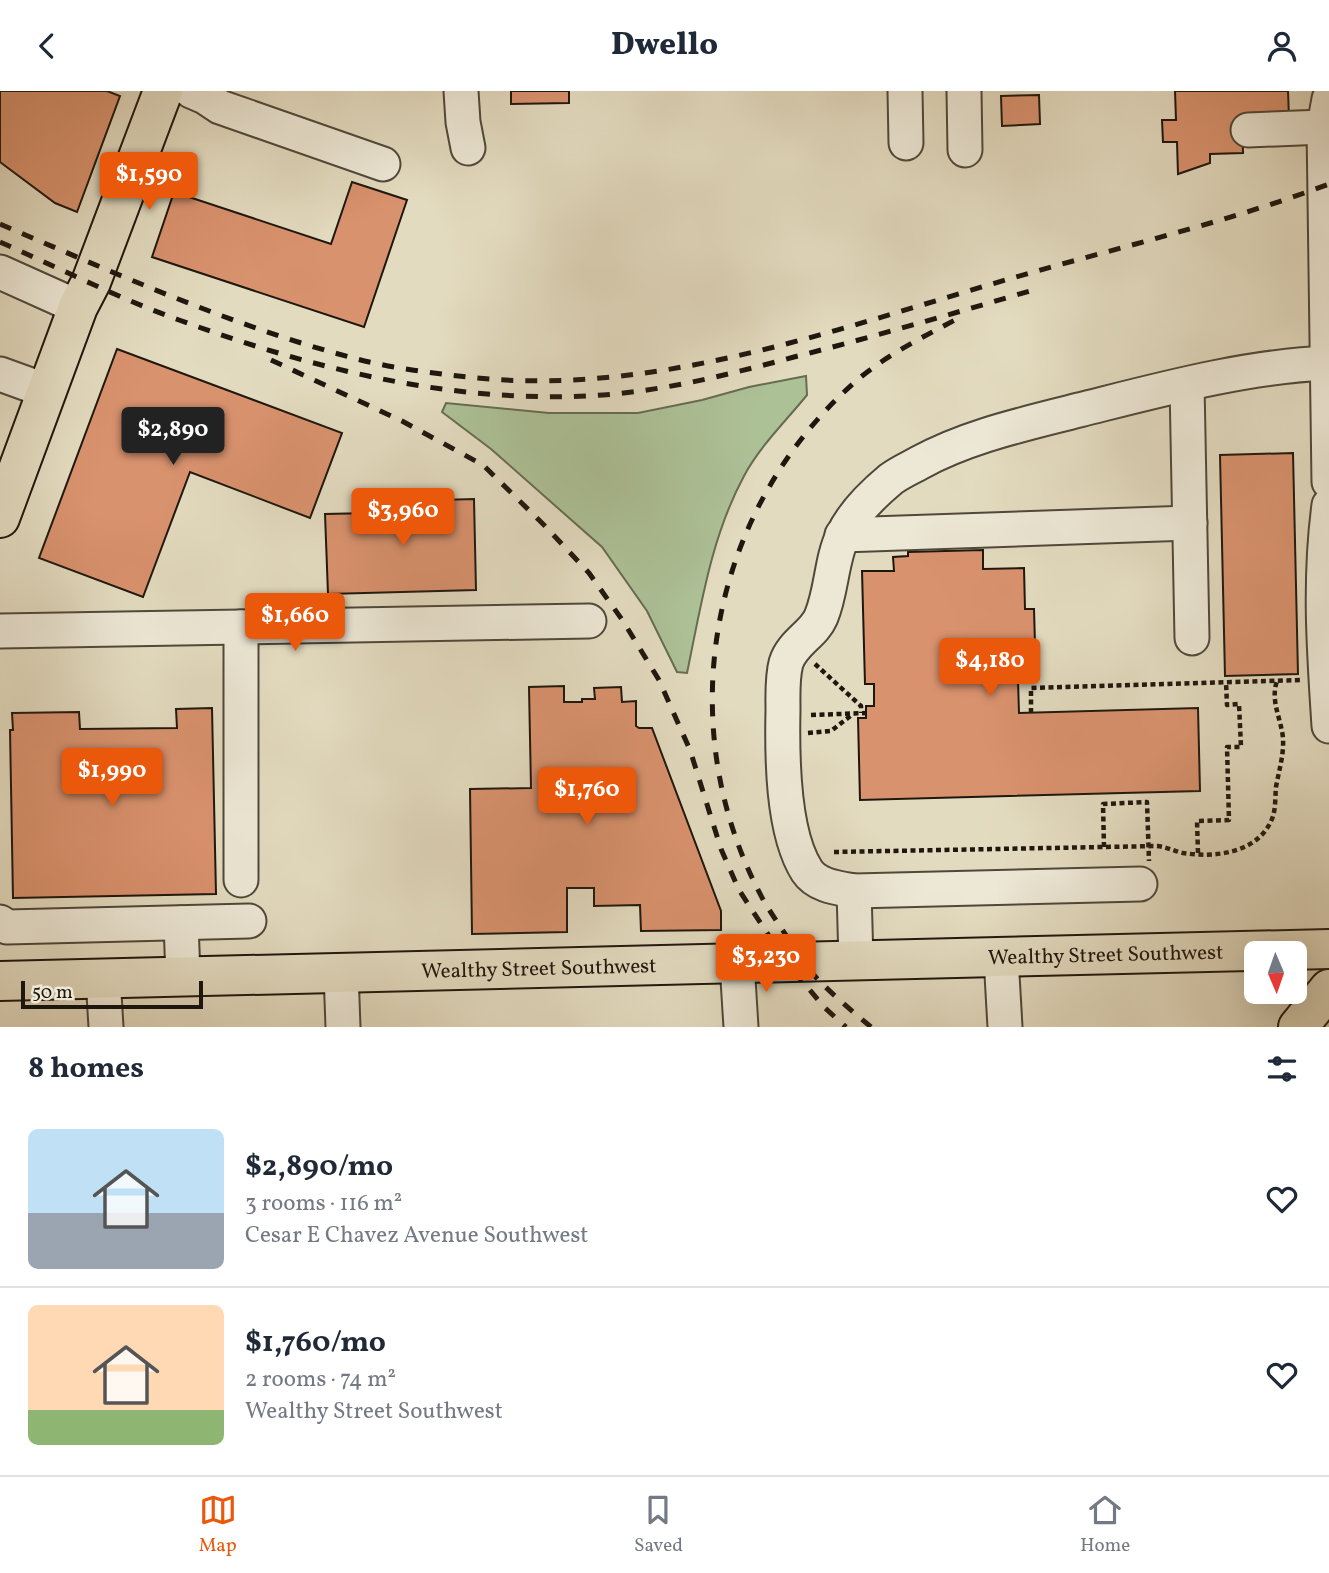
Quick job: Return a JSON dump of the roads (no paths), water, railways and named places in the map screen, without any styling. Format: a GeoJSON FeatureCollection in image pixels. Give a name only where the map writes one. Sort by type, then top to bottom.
{"type":"FeatureCollection","features":[{"type":"Feature","properties":{"kind":"main road"},"geometry":{"type":"LineString","coordinates":[[0,518],[8,475],[47,391],[78,307],[91,282],[163,91]]}},
{"type":"Feature","properties":{"kind":"main road","name":"Wealthy Street Southwest"},"geometry":{"type":"LineString","coordinates":[[0,981],[1329,949]]}},
{"type":"Feature","properties":{"kind":"main road"},"geometry":{"type":"LineString","coordinates":[[1298,1027],[1329,989]]}},
{"type":"Feature","properties":{"kind":"street"},"geometry":{"type":"LineString","coordinates":[[191,91],[205,97],[223,99],[383,164]]}},
{"type":"Feature","properties":{"kind":"street"},"geometry":{"type":"LineString","coordinates":[[461,91],[468,148]]}},
{"type":"Feature","properties":{"kind":"street"},"geometry":{"type":"LineString","coordinates":[[905,91],[906,143]]}},
{"type":"Feature","properties":{"kind":"street"},"geometry":{"type":"LineString","coordinates":[[964,91],[965,150]]}},
{"type":"Feature","properties":{"kind":"street"},"geometry":{"type":"LineString","coordinates":[[1248,130],[1326,113],[1329,482]]}},
{"type":"Feature","properties":{"kind":"street"},"geometry":{"type":"LineString","coordinates":[[0,272],[78,307]]}},
{"type":"Feature","properties":{"kind":"street"},"geometry":{"type":"LineString","coordinates":[[1145,878],[854,891],[826,886],[808,872],[788,812],[783,779],[786,661],[794,647],[820,619],[842,535],[863,505],[893,477],[974,439],[1187,385],[1292,365],[1328,343]]}},
{"type":"Feature","properties":{"kind":"street"},"geometry":{"type":"LineString","coordinates":[[0,374],[47,391]]}},
{"type":"Feature","properties":{"kind":"street"},"geometry":{"type":"LineString","coordinates":[[1187,385],[1192,638]]}},
{"type":"Feature","properties":{"kind":"street"},"geometry":{"type":"LineString","coordinates":[[1329,505],[1321,611],[1329,726]]}},
{"type":"Feature","properties":{"kind":"street"},"geometry":{"type":"LineString","coordinates":[[842,535],[1190,523]]}},
{"type":"Feature","properties":{"kind":"street"},"geometry":{"type":"LineString","coordinates":[[0,631],[589,621]]}},
{"type":"Feature","properties":{"kind":"street"},"geometry":{"type":"LineString","coordinates":[[241,627],[241,880]]}},
{"type":"Feature","properties":{"kind":"street"},"geometry":{"type":"LineString","coordinates":[[854,891],[856,961]]}},
{"type":"Feature","properties":{"kind":"street"},"geometry":{"type":"LineString","coordinates":[[0,922],[7,927],[249,921]]}},
{"type":"Feature","properties":{"kind":"street"},"geometry":{"type":"LineString","coordinates":[[181,923],[183,975]]}},
{"type":"Feature","properties":{"kind":"street"},"geometry":{"type":"LineString","coordinates":[[1001,957],[1005,1027]]}},
{"type":"Feature","properties":{"kind":"street"},"geometry":{"type":"LineString","coordinates":[[737,963],[741,1027]]}},
{"type":"Feature","properties":{"kind":"street"},"geometry":{"type":"LineString","coordinates":[[341,972],[343,1027]]}},
{"type":"Feature","properties":{"kind":"street"},"geometry":{"type":"LineString","coordinates":[[103,977],[106,1027]]}},
{"type":"Feature","properties":{"kind":"railway"},"geometry":{"type":"LineString","coordinates":[[0,224],[176,298],[311,346],[412,370],[467,377],[537,381],[607,377],[676,368],[814,337],[1213,222],[1329,184]]}},
{"type":"Feature","properties":{"kind":"railway"},"geometry":{"type":"LineString","coordinates":[[0,242],[111,293],[231,338],[335,368],[388,380],[494,395],[603,395],[675,385],[825,349],[1040,288]]}},
{"type":"Feature","properties":{"kind":"railway"},"geometry":{"type":"LineString","coordinates":[[871,1027],[807,967],[765,903],[735,836],[718,767],[712,696],[719,626],[736,558],[765,493],[805,434],[867,372],[955,320]]}},
{"type":"Feature","properties":{"kind":"railway"},"geometry":{"type":"LineString","coordinates":[[271,360],[402,421],[483,465],[589,573],[623,621],[659,680],[690,750],[721,849],[739,890],[786,962],[825,1008],[846,1027]]}}]}
